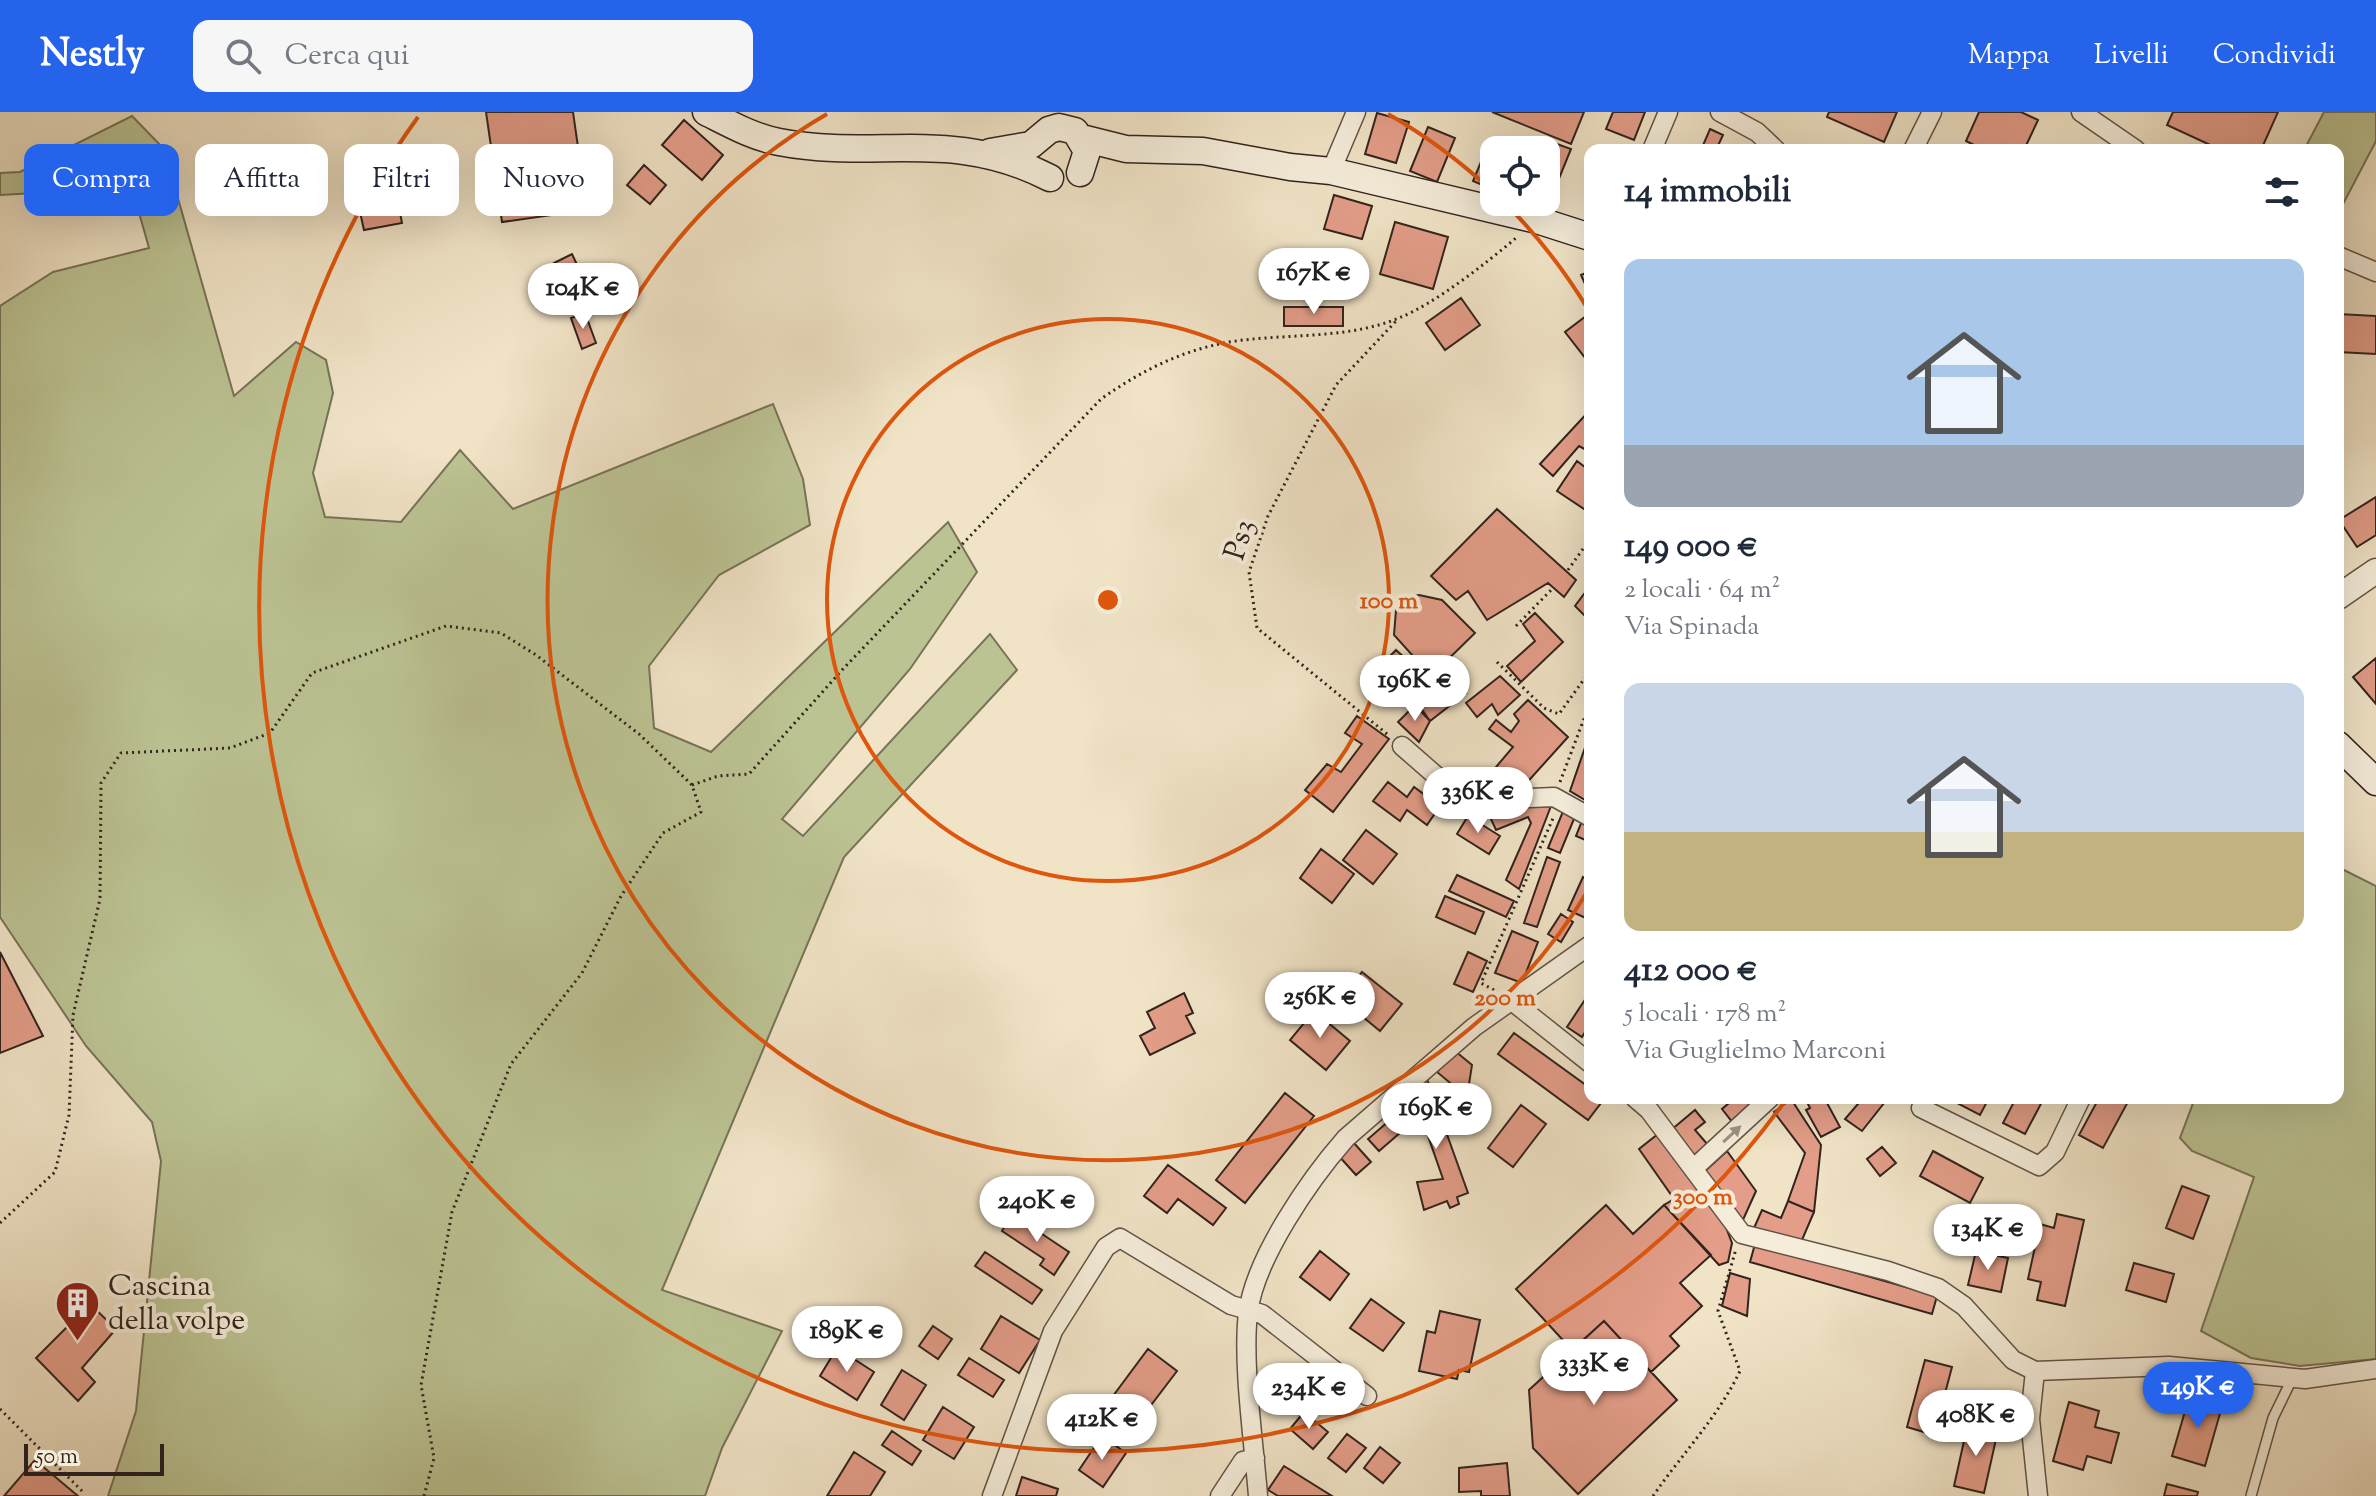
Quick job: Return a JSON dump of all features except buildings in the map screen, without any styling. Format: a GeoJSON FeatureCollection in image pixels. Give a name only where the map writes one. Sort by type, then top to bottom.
{"type":"FeatureCollection","features":[{"type":"Feature","properties":{"kind":"main road"},"geometry":{"type":"LineString","coordinates":[[706,112],[745,133],[798,145],[925,147],[986,152],[1020,148],[1043,128],[1073,127],[1139,150],[1203,151],[1331,171],[1537,220],[1584,235]]}},
{"type":"Feature","properties":{"kind":"main road"},"geometry":{"type":"LineString","coordinates":[[1073,127],[1087,151],[1080,173]]}},
{"type":"Feature","properties":{"kind":"main road"},"geometry":{"type":"LineString","coordinates":[[1043,128],[1034,159],[1050,178]]}},
{"type":"Feature","properties":{"kind":"main road"},"geometry":{"type":"LineString","coordinates":[[986,152],[1063,181],[1139,150]]}},
{"type":"Feature","properties":{"kind":"main road"},"geometry":{"type":"LineString","coordinates":[[2344,751],[2376,782]]}},
{"type":"Feature","properties":{"kind":"street"},"geometry":{"type":"LineString","coordinates":[[1331,171],[1356,112]]}},
{"type":"Feature","properties":{"kind":"street"},"geometry":{"type":"LineString","coordinates":[[1655,144],[1668,112]]}},
{"type":"Feature","properties":{"kind":"street"},"geometry":{"type":"LineString","coordinates":[[1720,112],[1757,132],[1770,144]]}},
{"type":"Feature","properties":{"kind":"street"},"geometry":{"type":"LineString","coordinates":[[1916,144],[1932,112]]}},
{"type":"Feature","properties":{"kind":"street"},"geometry":{"type":"LineString","coordinates":[[2081,112],[2127,144]]}},
{"type":"Feature","properties":{"kind":"street"},"geometry":{"type":"LineString","coordinates":[[2344,259],[2376,272]]}},
{"type":"Feature","properties":{"kind":"street"},"geometry":{"type":"LineString","coordinates":[[2344,593],[2376,571]]}},
{"type":"Feature","properties":{"kind":"street"},"geometry":{"type":"LineString","coordinates":[[1402,746],[1465,801],[1554,797],[1584,814]]}},
{"type":"Feature","properties":{"kind":"street"},"geometry":{"type":"LineString","coordinates":[[1258,1496],[1247,1341],[1248,1311],[1264,1264],[1329,1158],[1436,1058],[1584,949]]}},
{"type":"Feature","properties":{"kind":"street"},"geometry":{"type":"LineString","coordinates":[[1512,1001],[1584,1058]]}},
{"type":"Feature","properties":{"kind":"street"},"geometry":{"type":"LineString","coordinates":[[1640,1104],[1742,1234],[1888,1271],[1938,1288],[1964,1306],[2013,1360],[2035,1371],[2169,1366],[2292,1379],[2376,1369]]}},
{"type":"Feature","properties":{"kind":"street"},"geometry":{"type":"LineString","coordinates":[[1693,1169],[1763,1104]]}},
{"type":"Feature","properties":{"kind":"street"},"geometry":{"type":"LineString","coordinates":[[1923,1104],[1921,1108],[2039,1166],[2055,1152],[2078,1104]]}},
{"type":"Feature","properties":{"kind":"street"},"geometry":{"type":"LineString","coordinates":[[992,1496],[1053,1331],[1112,1241],[1128,1240],[1231,1305],[1262,1314],[1367,1396]]}},
{"type":"Feature","properties":{"kind":"street"},"geometry":{"type":"LineString","coordinates":[[2035,1371],[2030,1419],[2038,1496]]}},
{"type":"Feature","properties":{"kind":"street"},"geometry":{"type":"LineString","coordinates":[[1220,1496],[1243,1461],[1255,1458]]}},
{"type":"Feature","properties":{"kind":"lane"},"geometry":{"type":"LineString","coordinates":[[2251,1496],[2273,1418],[2292,1379]]}},
{"type":"Feature","properties":{"kind":"path"},"geometry":{"type":"LineString","coordinates":[[692,785],[718,776],[749,774],[843,669],[1101,399],[1142,371],[1189,351],[1230,342],[1343,332],[1399,318],[1483,265],[1537,220]]}},
{"type":"Feature","properties":{"kind":"path","name":"Ps3"},"geometry":{"type":"LineString","coordinates":[[1399,318],[1336,385],[1268,516],[1249,572],[1257,628],[1402,746]]}},
{"type":"Feature","properties":{"kind":"path"},"geometry":{"type":"LineString","coordinates":[[1568,570],[1584,547]]}},
{"type":"Feature","properties":{"kind":"path"},"geometry":{"type":"LineString","coordinates":[[1516,626],[1553,588]]}},
{"type":"Feature","properties":{"kind":"path"},"geometry":{"type":"LineString","coordinates":[[0,1223],[55,1172],[69,1115],[73,1015],[100,899],[101,783],[121,753],[230,748],[270,733],[312,673],[446,626],[501,633],[536,655],[639,734],[692,785],[701,812],[663,833],[621,896],[582,973],[511,1064],[452,1212],[421,1385],[434,1458],[424,1496]]}},
{"type":"Feature","properties":{"kind":"path"},"geometry":{"type":"LineString","coordinates":[[1497,662],[1544,708],[1559,714],[1584,679]]}},
{"type":"Feature","properties":{"kind":"path"},"geometry":{"type":"LineString","coordinates":[[1512,1001],[1481,983],[1554,816],[1554,797],[1584,719]]}},
{"type":"Feature","properties":{"kind":"path"},"geometry":{"type":"LineString","coordinates":[[1653,1496],[1691,1442],[1724,1405],[1740,1371],[1718,1311],[1726,1271],[1742,1234]]}},
{"type":"Feature","properties":{"kind":"path"},"geometry":{"type":"LineString","coordinates":[[0,1409],[84,1493]]}},
{"type":"Feature","properties":{"kind":"green space"},"geometry":{"type":"Polygon","coordinates":[[[2324,112],[2376,112],[2376,141],[2344,202],[2344,144],[2307,144],[2324,112]]]}},
{"type":"Feature","properties":{"kind":"green space"},"geometry":{"type":"Polygon","coordinates":[[[132,116],[159,144],[76,144],[132,116]]]}},
{"type":"Feature","properties":{"kind":"green space"},"geometry":{"type":"Polygon","coordinates":[[[24,170],[24,194],[0,195],[0,173],[24,170]]]}},
{"type":"Feature","properties":{"kind":"green space"},"geometry":{"type":"Polygon","coordinates":[[[179,202],[234,396],[296,342],[326,360],[333,393],[313,473],[325,517],[401,522],[460,450],[513,509],[773,404],[803,479],[810,525],[719,575],[649,666],[654,728],[711,752],[948,522],[977,572],[910,669],[782,819],[803,836],[990,634],[1017,670],[844,857],[662,1290],[782,1331],[722,1448],[705,1496],[108,1496],[136,1411],[161,1161],[152,1122],[86,1046],[0,917],[0,306],[53,272],[149,248],[140,216],[179,216],[179,202]]]}},
{"type":"Feature","properties":{"kind":"green space"},"geometry":{"type":"Polygon","coordinates":[[[2344,870],[2376,886],[2376,1359],[2300,1366],[2251,1358],[2201,1331],[2254,1177],[2192,1151],[2180,1138],[2193,1104],[2344,1104],[2344,870]]]}},
{"type":"Feature","properties":{"kind":"place","name":"Cascina della volpe"},"geometry":{"type":"Point","coordinates":[77,1343]}}]}
